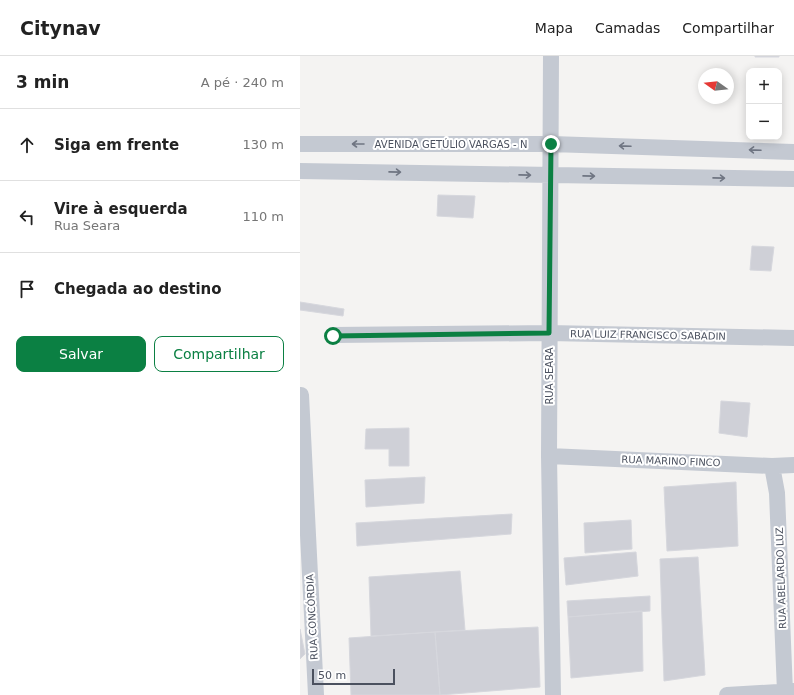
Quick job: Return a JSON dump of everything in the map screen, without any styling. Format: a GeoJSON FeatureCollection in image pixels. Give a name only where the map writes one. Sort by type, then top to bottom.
{"type":"FeatureCollection","features":[{"type":"Feature","properties":{"kind":"street","name":"RUA SEARA"},"geometry":{"type":"LineString","coordinates":[[551,56],[549,456],[553,695]]}},
{"type":"Feature","properties":{"kind":"street","name":"AVENIDA GETÚLIO VARGAS - N"},"geometry":{"type":"LineString","coordinates":[[300,144],[551,144],[794,152]]}},
{"type":"Feature","properties":{"kind":"street"},"geometry":{"type":"LineString","coordinates":[[300,170],[794,179]]}},
{"type":"Feature","properties":{"kind":"street","name":"RUA LUIZ FRANCISCO SABADIN"},"geometry":{"type":"LineString","coordinates":[[333,336],[549,333],[794,338]]}},
{"type":"Feature","properties":{"kind":"street","name":"RUA CONCÓRDIA"},"geometry":{"type":"LineString","coordinates":[[301,395],[316,695]]}},
{"type":"Feature","properties":{"kind":"street","name":"RUA MARINO FINCO"},"geometry":{"type":"LineString","coordinates":[[549,456],[772,466],[794,465]]}},
{"type":"Feature","properties":{"kind":"street","name":"RUA ABELARDO LUZ"},"geometry":{"type":"LineString","coordinates":[[772,466],[777,493],[781,693]]}},
{"type":"Feature","properties":{"kind":"street"},"geometry":{"type":"LineString","coordinates":[[727,695],[781,693]]}},
{"type":"Feature","properties":{"kind":"building"},"geometry":{"type":"Polygon","coordinates":[[[779,56],[779,57],[755,57],[779,56]]]}},
{"type":"Feature","properties":{"kind":"building"},"geometry":{"type":"Polygon","coordinates":[[[438,195],[475,196],[473,218],[437,216],[438,195]]]}},
{"type":"Feature","properties":{"kind":"building"},"geometry":{"type":"Polygon","coordinates":[[[752,246],[774,247],[771,271],[750,270],[752,246]]]}},
{"type":"Feature","properties":{"kind":"building"},"geometry":{"type":"Polygon","coordinates":[[[300,302],[344,309],[343,316],[300,310],[300,302]]]}},
{"type":"Feature","properties":{"kind":"building"},"geometry":{"type":"Polygon","coordinates":[[[721,401],[750,403],[747,437],[719,433],[721,401]]]}},
{"type":"Feature","properties":{"kind":"building"},"geometry":{"type":"Polygon","coordinates":[[[409,428],[409,466],[389,466],[389,449],[365,449],[366,429],[409,428]]]}},
{"type":"Feature","properties":{"kind":"building"},"geometry":{"type":"Polygon","coordinates":[[[425,477],[424,503],[366,507],[365,480],[425,477]]]}},
{"type":"Feature","properties":{"kind":"building"},"geometry":{"type":"Polygon","coordinates":[[[736,482],[738,546],[667,551],[664,487],[736,482]]]}},
{"type":"Feature","properties":{"kind":"building"},"geometry":{"type":"Polygon","coordinates":[[[512,514],[511,534],[357,546],[356,523],[512,514]]]}},
{"type":"Feature","properties":{"kind":"building"},"geometry":{"type":"Polygon","coordinates":[[[631,520],[632,549],[585,553],[584,523],[631,520]]]}},
{"type":"Feature","properties":{"kind":"building"},"geometry":{"type":"Polygon","coordinates":[[[636,552],[638,576],[566,585],[564,558],[636,552]]]}},
{"type":"Feature","properties":{"kind":"building"},"geometry":{"type":"Polygon","coordinates":[[[698,557],[705,675],[664,681],[660,559],[698,557]]]}},
{"type":"Feature","properties":{"kind":"building"},"geometry":{"type":"Polygon","coordinates":[[[460,571],[465,630],[371,636],[369,577],[460,571]]]}},
{"type":"Feature","properties":{"kind":"building"},"geometry":{"type":"Polygon","coordinates":[[[650,596],[650,611],[568,617],[567,601],[650,596]]]}},
{"type":"Feature","properties":{"kind":"building"},"geometry":{"type":"Polygon","coordinates":[[[642,611],[643,671],[571,678],[568,617],[642,611]]]}},
{"type":"Feature","properties":{"kind":"building"},"geometry":{"type":"Polygon","coordinates":[[[538,627],[540,687],[440,695],[435,632],[538,627]]]}},
{"type":"Feature","properties":{"kind":"building"},"geometry":{"type":"Polygon","coordinates":[[[300,629],[305,654],[300,659],[300,629]]]}},
{"type":"Feature","properties":{"kind":"building"},"geometry":{"type":"Polygon","coordinates":[[[435,632],[440,695],[351,695],[349,638],[435,632]]]}},
{"type":"Feature","properties":{"kind":"route"},"geometry":{"type":"LineString","coordinates":[[333,336],[549,333],[551,144]]}}]}
